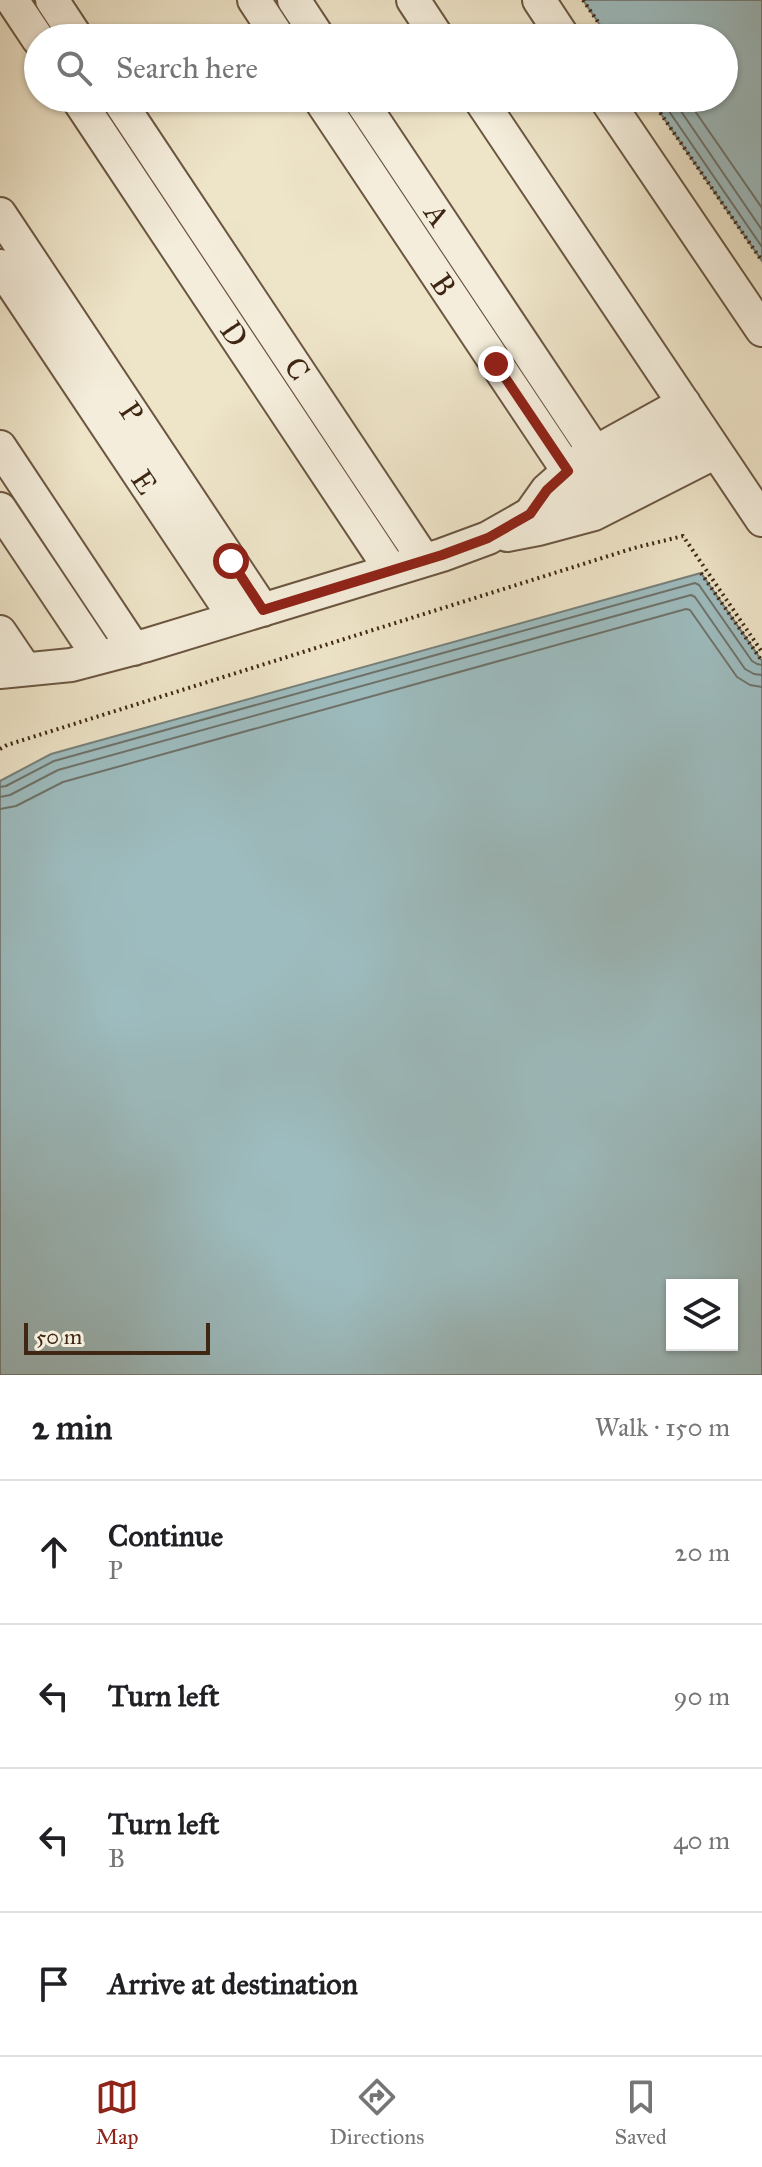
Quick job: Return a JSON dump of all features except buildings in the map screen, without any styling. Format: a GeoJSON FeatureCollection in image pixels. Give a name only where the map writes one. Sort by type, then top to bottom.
{"type":"FeatureCollection","features":[{"type":"Feature","properties":{"kind":"lane"},"geometry":{"type":"LineString","coordinates":[[12,0],[28,24]]}},
{"type":"Feature","properties":{"kind":"lane"},"geometry":{"type":"LineString","coordinates":[[52,0],[68,24]]}},
{"type":"Feature","properties":{"kind":"lane"},"geometry":{"type":"LineString","coordinates":[[254,0],[270,24]]}},
{"type":"Feature","properties":{"kind":"lane"},"geometry":{"type":"LineString","coordinates":[[294,0],[310,24]]}},
{"type":"Feature","properties":{"kind":"lane"},"geometry":{"type":"LineString","coordinates":[[413,0],[429,24]]}},
{"type":"Feature","properties":{"kind":"lane"},"geometry":{"type":"LineString","coordinates":[[539,0],[555,24]]}},
{"type":"Feature","properties":{"kind":"lane","name":"D"},"geometry":{"type":"LineString","coordinates":[[86,112],[391,570]]}},
{"type":"Feature","properties":{"kind":"lane","name":"C"},"geometry":{"type":"LineString","coordinates":[[126,112],[424,560]]}},
{"type":"Feature","properties":{"kind":"lane","name":"B"},"geometry":{"type":"LineString","coordinates":[[328,112],[568,471]]}},
{"type":"Feature","properties":{"kind":"lane","name":"A"},"geometry":{"type":"LineString","coordinates":[[368,112],[595,452]]}},
{"type":"Feature","properties":{"kind":"lane"},"geometry":{"type":"LineString","coordinates":[[488,112],[762,520]]}},
{"type":"Feature","properties":{"kind":"lane"},"geometry":{"type":"LineString","coordinates":[[614,112],[762,330]]}},
{"type":"Feature","properties":{"kind":"lane","name":"P"},"geometry":{"type":"LineString","coordinates":[[0,214],[249,614]]}},
{"type":"Feature","properties":{"kind":"lane","name":"E"},"geometry":{"type":"LineString","coordinates":[[0,266],[249,614]]}},
{"type":"Feature","properties":{"kind":"lane"},"geometry":{"type":"LineString","coordinates":[[488,538],[700,428]]}},
{"type":"Feature","properties":{"kind":"lane"},"geometry":{"type":"LineString","coordinates":[[530,514],[547,490],[581,460],[595,452],[700,428]]}},
{"type":"Feature","properties":{"kind":"lane"},"geometry":{"type":"LineString","coordinates":[[0,632],[12,671],[71,665],[134,649],[488,538],[594,514],[700,428]]}},
{"type":"Feature","properties":{"kind":"lane"},"geometry":{"type":"LineString","coordinates":[[0,447],[134,649]]}},
{"type":"Feature","properties":{"kind":"lane"},"geometry":{"type":"LineString","coordinates":[[0,509],[99,657]]}},
{"type":"Feature","properties":{"kind":"path"},"geometry":{"type":"LineString","coordinates":[[583,0],[599,24]]}},
{"type":"Feature","properties":{"kind":"path"},"geometry":{"type":"LineString","coordinates":[[660,112],[762,261]]}},
{"type":"Feature","properties":{"kind":"path"},"geometry":{"type":"LineString","coordinates":[[0,749],[604,558],[683,536],[762,652]]}},
{"type":"Feature","properties":{"kind":"path"},"geometry":{"type":"LineString","coordinates":[[701,573],[762,661]]}},
{"type":"Feature","properties":{"kind":"water"},"geometry":{"type":"Polygon","coordinates":[[[583,0],[762,0],[762,261],[660,112],[738,112],[738,24],[599,24],[583,0]]]}},
{"type":"Feature","properties":{"kind":"water"},"geometry":{"type":"Polygon","coordinates":[[[701,573],[762,661],[762,1375],[0,1375],[0,781],[51,754],[701,573]]]}},
{"type":"Feature","properties":{"kind":"route"},"geometry":{"type":"LineString","coordinates":[[231,561],[263,610],[442,555],[488,538],[530,514],[547,490],[568,471],[496,364]]}}]}
